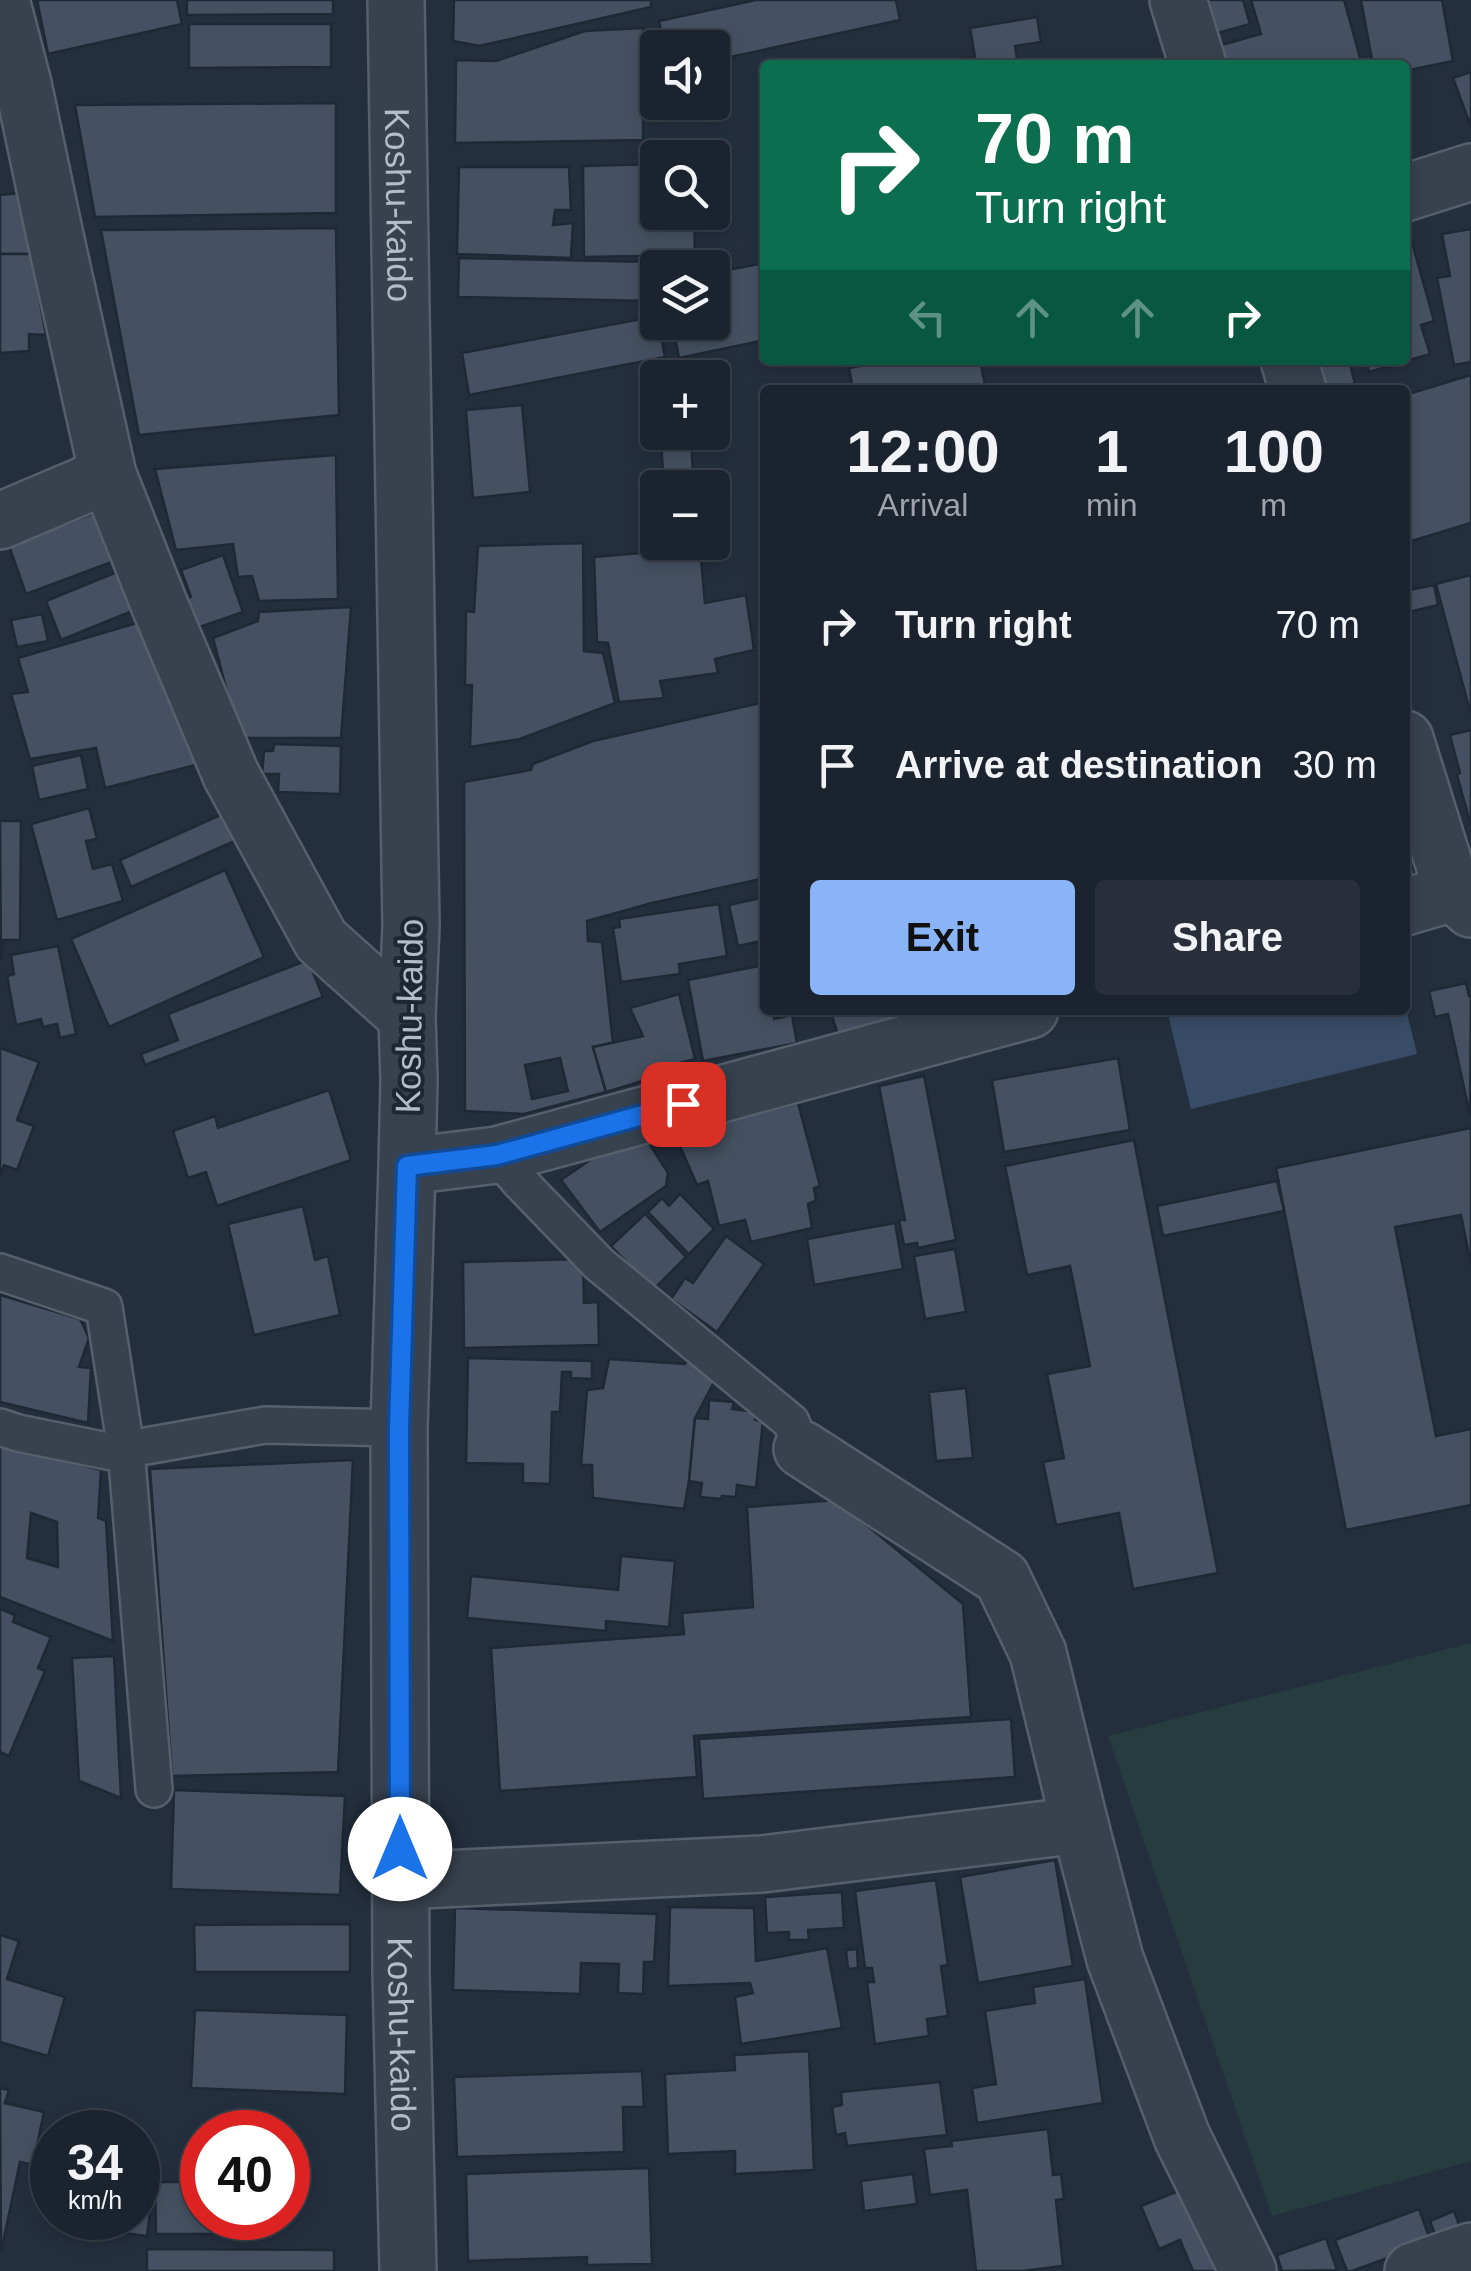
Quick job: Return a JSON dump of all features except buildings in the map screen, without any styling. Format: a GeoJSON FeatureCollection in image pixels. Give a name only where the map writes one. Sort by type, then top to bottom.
{"type":"FeatureCollection","features":[{"type":"Feature","properties":{"kind":"street"},"geometry":{"type":"LineString","coordinates":[[1,0],[23,84],[108,475],[159,604],[231,774],[321,940],[406,1017]]}},
{"type":"Feature","properties":{"kind":"street","name":"Koshu-kaido"},"geometry":{"type":"LineString","coordinates":[[396,0],[410,926],[399,1428],[400,1881],[408,2271]]}},
{"type":"Feature","properties":{"kind":"street"},"geometry":{"type":"LineString","coordinates":[[1178,0],[1196,60]]}},
{"type":"Feature","properties":{"kind":"street"},"geometry":{"type":"LineString","coordinates":[[1410,191],[1471,172]]}},
{"type":"Feature","properties":{"kind":"street"},"geometry":{"type":"LineString","coordinates":[[0,521],[108,475]]}},
{"type":"Feature","properties":{"kind":"street"},"geometry":{"type":"LineString","coordinates":[[1410,761],[1443,903]]}},
{"type":"Feature","properties":{"kind":"street"},"geometry":{"type":"LineString","coordinates":[[407,1166],[497,1155],[1012,1015]]}},
{"type":"Feature","properties":{"kind":"street"},"geometry":{"type":"LineString","coordinates":[[802,1449],[1002,1578],[1038,1653],[1115,1959],[1182,2137],[1248,2271]]}},
{"type":"Feature","properties":{"kind":"street"},"geometry":{"type":"LineString","coordinates":[[400,1881],[762,1864],[1080,1826]]}},
{"type":"Feature","properties":{"kind":"street"},"geometry":{"type":"LineString","coordinates":[[1413,2271],[1471,2252]]}},
{"type":"Feature","properties":{"kind":"lane"},"geometry":{"type":"LineString","coordinates":[[497,1155],[598,1264],[791,1422],[802,1449]]}},
{"type":"Feature","properties":{"kind":"lane"},"geometry":{"type":"LineString","coordinates":[[0,1272],[104,1307],[126,1449],[154,1790]]}},
{"type":"Feature","properties":{"kind":"lane"},"geometry":{"type":"LineString","coordinates":[[0,1426],[112,1452],[265,1425],[399,1428]]}},
{"type":"Feature","properties":{"kind":"green space"},"geometry":{"type":"Polygon","coordinates":[[[1471,1643],[1471,2161],[1272,2216],[1108,1736],[1471,1643]]]}},
{"type":"Feature","properties":{"kind":"water"},"geometry":{"type":"Polygon","coordinates":[[[1168,1015],[1407,1015],[1417,1054],[1191,1109],[1168,1015]]]}},
{"type":"Feature","properties":{"kind":"route"},"geometry":{"type":"LineString","coordinates":[[400,1849],[399,1428],[407,1166],[497,1155],[683,1104]]}}]}
